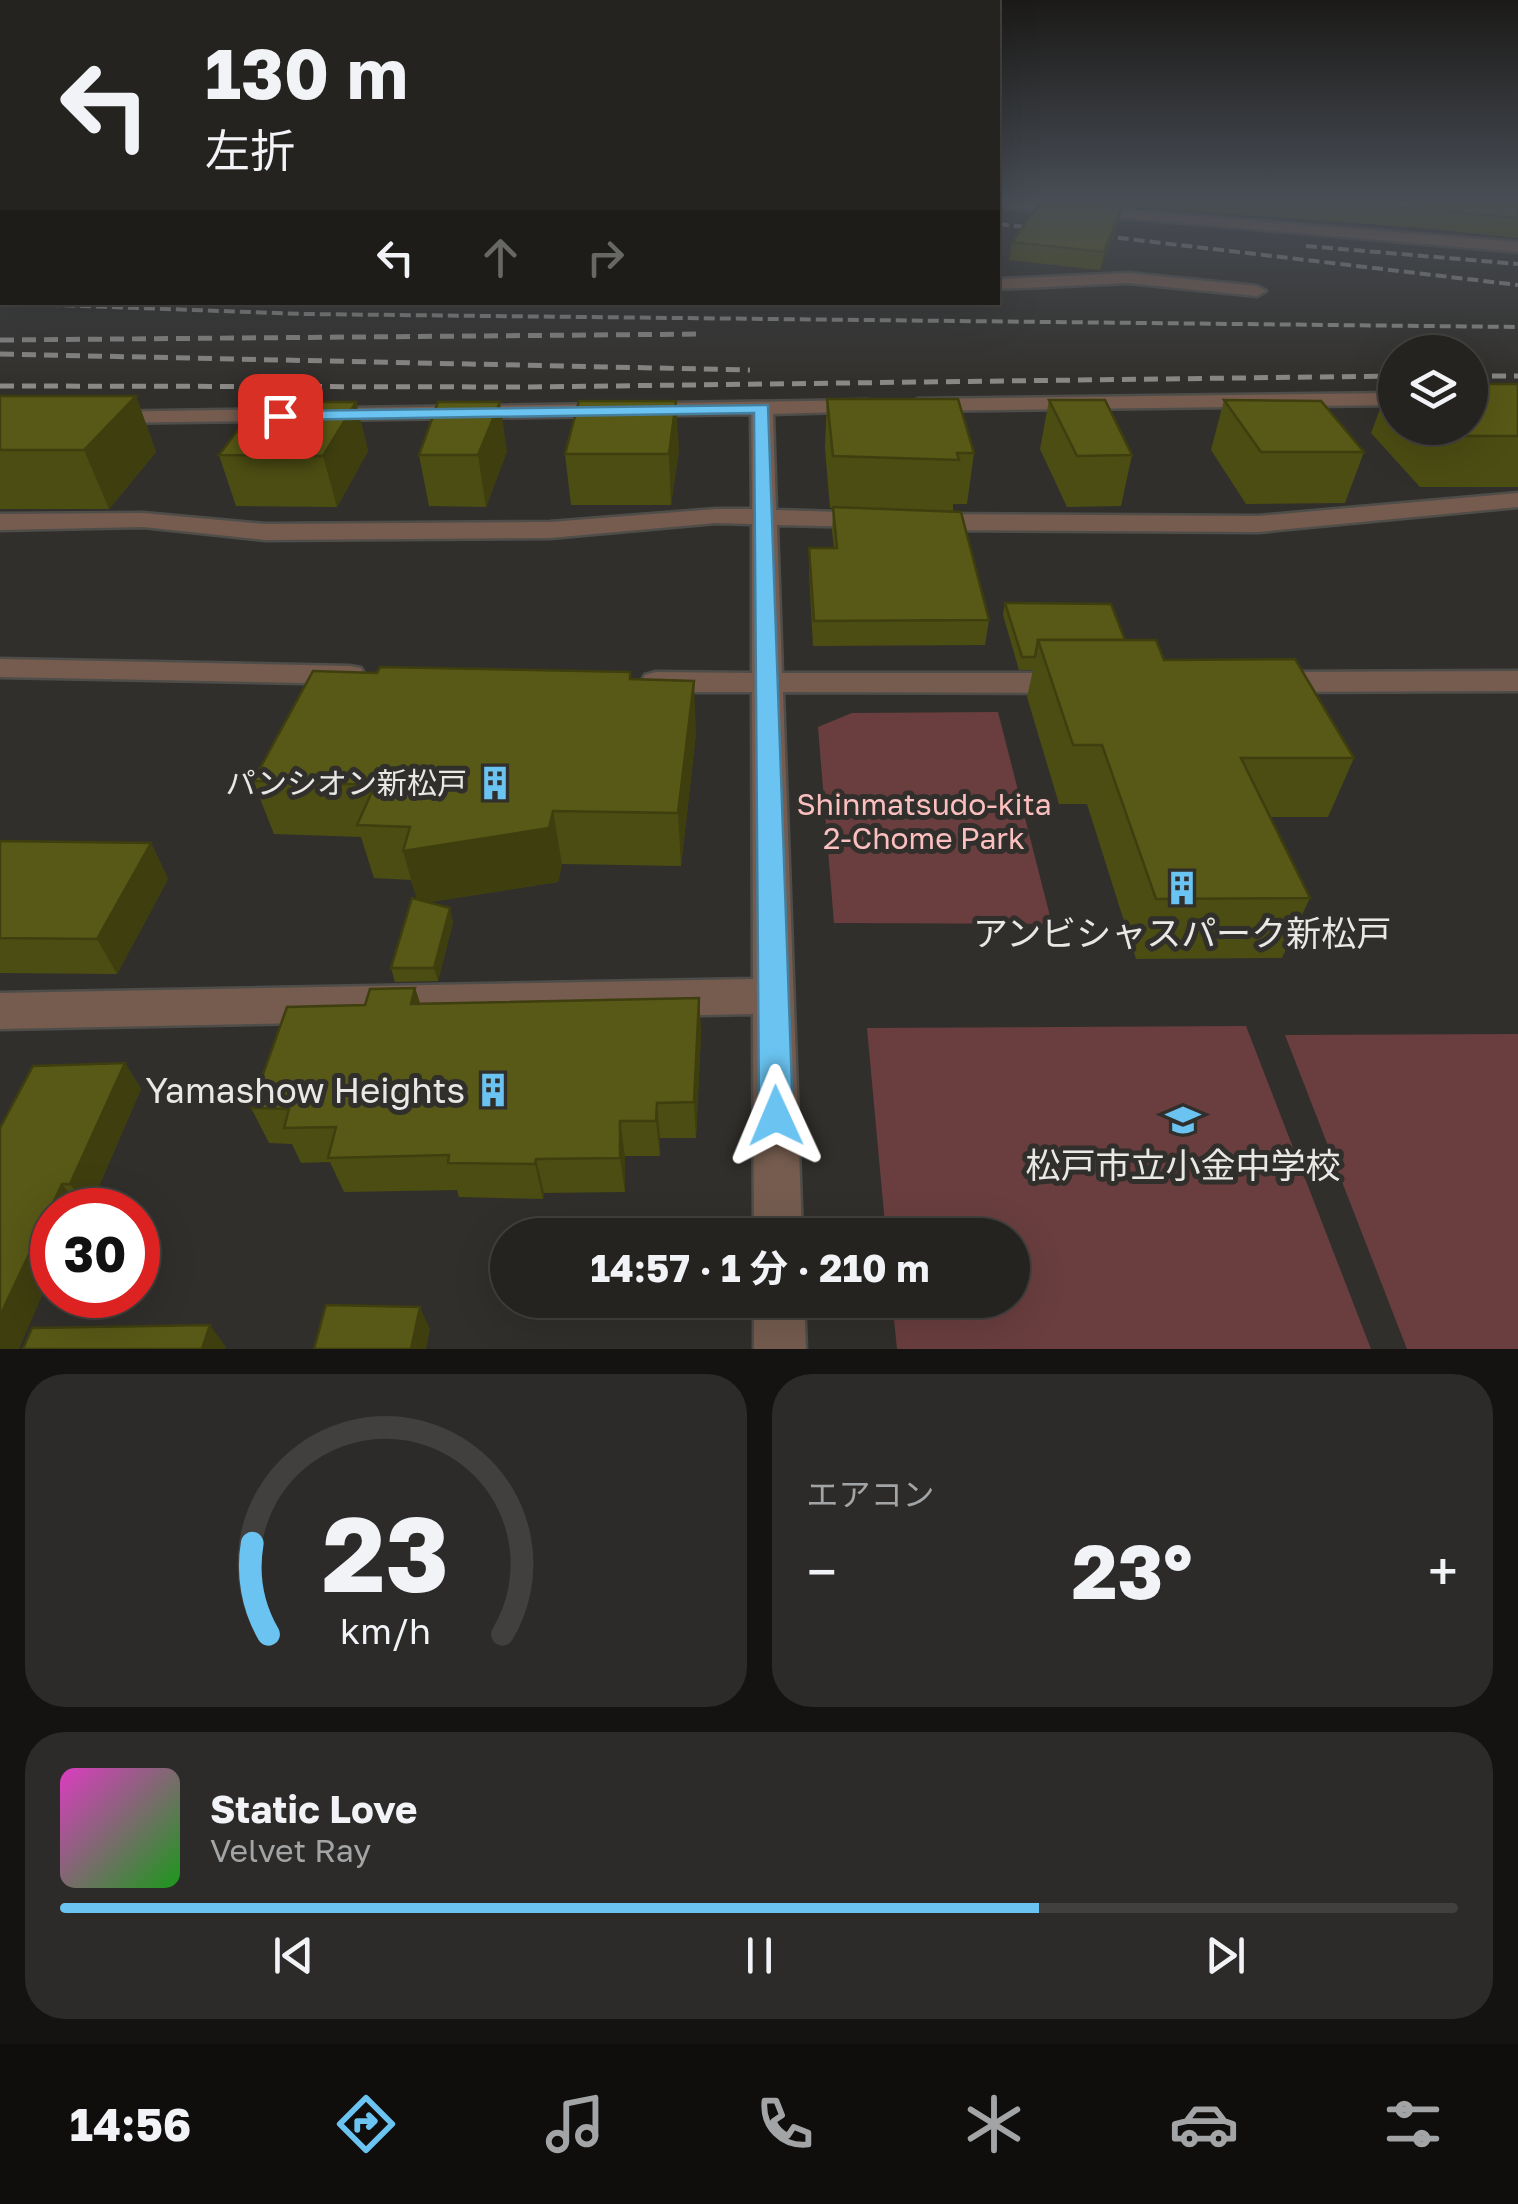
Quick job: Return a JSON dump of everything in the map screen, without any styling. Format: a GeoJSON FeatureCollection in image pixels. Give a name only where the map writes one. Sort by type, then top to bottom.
{"type":"FeatureCollection","features":[{"type":"Feature","properties":{"kind":"street"},"geometry":{"type":"LineString","coordinates":[[1000,284],[1128,278],[1257,292]]}},
{"type":"Feature","properties":{"kind":"street"},"geometry":{"type":"LineString","coordinates":[[90,417],[1378,399]]}},
{"type":"Feature","properties":{"kind":"street"},"geometry":{"type":"LineString","coordinates":[[762,408],[778,1218]]}},
{"type":"Feature","properties":{"kind":"street"},"geometry":{"type":"LineString","coordinates":[[0,522],[143,520],[265,532],[550,530],[716,516],[1034,526],[1258,524],[1518,500]]}},
{"type":"Feature","properties":{"kind":"street"},"geometry":{"type":"LineString","coordinates":[[0,668],[382,676]]}},
{"type":"Feature","properties":{"kind":"street"},"geometry":{"type":"LineString","coordinates":[[1238,682],[1518,681]]}},
{"type":"Feature","properties":{"kind":"street"},"geometry":{"type":"LineString","coordinates":[[634,682],[1102,683]]}},
{"type":"Feature","properties":{"kind":"street"},"geometry":{"type":"LineString","coordinates":[[0,1011],[774,996]]}},
{"type":"Feature","properties":{"kind":"street"},"geometry":{"type":"LineString","coordinates":[[779,1318],[780,1349]]}},
{"type":"Feature","properties":{"kind":"green space","name":"Shinmatsudo-kita 2-Chome Park"},"geometry":{"type":"Polygon","coordinates":[[[998,712],[1052,924],[834,923],[818,727],[852,713],[998,712]]]}},
{"type":"Feature","properties":{"kind":"green space"},"geometry":{"type":"Polygon","coordinates":[[[1246,1026],[1371,1349],[897,1349],[894,1318],[1030,1318],[1030,1218],[884,1218],[867,1028],[1246,1026]]]}},
{"type":"Feature","properties":{"kind":"green space"},"geometry":{"type":"Polygon","coordinates":[[[1518,1034],[1518,1349],[1407,1349],[1285,1035],[1518,1034]]]}},
{"type":"Feature","properties":{"kind":"building"},"geometry":{"type":"Polygon","coordinates":[[[1488,384],[1518,384],[1518,436],[1488,436],[1488,384]]]}},
{"type":"Feature","properties":{"kind":"building"},"geometry":{"type":"Polygon","coordinates":[[[0,396],[136,396],[84,450],[0,450],[0,396]]]}},
{"type":"Feature","properties":{"kind":"building"},"geometry":{"type":"Polygon","coordinates":[[[827,399],[958,399],[974,453],[957,453],[959,460],[833,456],[827,399]]]}},
{"type":"Feature","properties":{"kind":"building"},"geometry":{"type":"Polygon","coordinates":[[[1049,400],[1105,400],[1132,455],[1077,456],[1049,400]]]}},
{"type":"Feature","properties":{"kind":"building"},"geometry":{"type":"Polygon","coordinates":[[[1224,400],[1321,401],[1364,452],[1261,452],[1224,400]]]}},
{"type":"Feature","properties":{"kind":"building"},"geometry":{"type":"Polygon","coordinates":[[[579,401],[676,401],[669,454],[565,454],[579,401]]]}},
{"type":"Feature","properties":{"kind":"building"},"geometry":{"type":"Polygon","coordinates":[[[259,402],[356,402],[323,456],[219,455],[259,402]]]}},
{"type":"Feature","properties":{"kind":"building"},"geometry":{"type":"Polygon","coordinates":[[[438,402],[500,402],[478,455],[419,455],[438,402]]]}},
{"type":"Feature","properties":{"kind":"building"},"geometry":{"type":"Polygon","coordinates":[[[833,507],[961,512],[989,620],[814,621],[809,548],[837,548],[833,507]]]}},
{"type":"Feature","properties":{"kind":"building"},"geometry":{"type":"Polygon","coordinates":[[[1005,603],[1111,604],[1125,640],[1038,640],[1035,657],[1022,657],[1005,603]]]}},
{"type":"Feature","properties":{"kind":"building"},"geometry":{"type":"Polygon","coordinates":[[[1038,640],[1156,640],[1164,660],[1295,659],[1354,758],[1241,758],[1310,898],[1156,899],[1102,745],[1073,745],[1038,640]]]}},
{"type":"Feature","properties":{"kind":"building","name":"パンシオン新松戸"},"geometry":{"type":"Polygon","coordinates":[[[380,667],[630,672],[630,679],[694,681],[678,813],[553,811],[549,828],[403,851],[410,827],[357,825],[375,785],[253,781],[313,671],[377,673],[380,667]]]}},
{"type":"Feature","properties":{"kind":"building"},"geometry":{"type":"Polygon","coordinates":[[[0,841],[151,843],[97,939],[0,938],[0,841]]]}},
{"type":"Feature","properties":{"kind":"building"},"geometry":{"type":"Polygon","coordinates":[[[412,898],[450,908],[434,968],[391,968],[412,898]]]}},
{"type":"Feature","properties":{"kind":"building","name":"Yamashow Heights"},"geometry":{"type":"Polygon","coordinates":[[[415,988],[411,1004],[699,998],[694,1102],[657,1103],[656,1121],[620,1121],[620,1158],[536,1159],[535,1164],[448,1163],[449,1155],[328,1158],[336,1127],[284,1128],[289,1109],[251,1108],[287,1007],[365,1005],[370,989],[415,988]]]}},
{"type":"Feature","properties":{"kind":"building"},"geometry":{"type":"Polygon","coordinates":[[[125,1063],[70,1184],[30,1188],[30,1252],[0,1316],[0,1128],[33,1066],[125,1063]]]}},
{"type":"Feature","properties":{"kind":"building"},"geometry":{"type":"Polygon","coordinates":[[[326,1305],[420,1307],[411,1349],[314,1349],[326,1305]]]}},
{"type":"Feature","properties":{"kind":"building"},"geometry":{"type":"Polygon","coordinates":[[[210,1325],[202,1349],[23,1349],[32,1328],[210,1325]]]}},
{"type":"Feature","properties":{"kind":"railway"},"geometry":{"type":"LineString","coordinates":[[1331,263],[1518,285]]}},
{"type":"Feature","properties":{"kind":"railway"},"geometry":{"type":"LineString","coordinates":[[1506,263],[1518,264]]}},
{"type":"Feature","properties":{"kind":"railway"},"geometry":{"type":"LineString","coordinates":[[55,305],[304,314],[1518,327]]}},
{"type":"Feature","properties":{"kind":"railway"},"geometry":{"type":"LineString","coordinates":[[0,340],[704,334]]}},
{"type":"Feature","properties":{"kind":"railway"},"geometry":{"type":"LineString","coordinates":[[0,354],[750,370]]}},
{"type":"Feature","properties":{"kind":"railway"},"geometry":{"type":"LineString","coordinates":[[0,386],[529,387],[1378,376]]}},
{"type":"Feature","properties":{"kind":"railway"},"geometry":{"type":"LineString","coordinates":[[1488,376],[1518,376]]}},
{"type":"Feature","properties":{"kind":"place","name":"パンシオン新松戸"},"geometry":{"type":"Point","coordinates":[495,783]}},
{"type":"Feature","properties":{"kind":"place","name":"アンビシャスパーク新松戸"},"geometry":{"type":"Point","coordinates":[1182,888]}},
{"type":"Feature","properties":{"kind":"place","name":"Yamashow Heights"},"geometry":{"type":"Point","coordinates":[493,1090]}},
{"type":"Feature","properties":{"kind":"place","name":"松戸市立小金中学校"},"geometry":{"type":"Point","coordinates":[1183,1120]}},
{"type":"Feature","properties":{"kind":"route"},"geometry":{"type":"LineString","coordinates":[[280,416],[762,408],[776,1116]]}}]}
